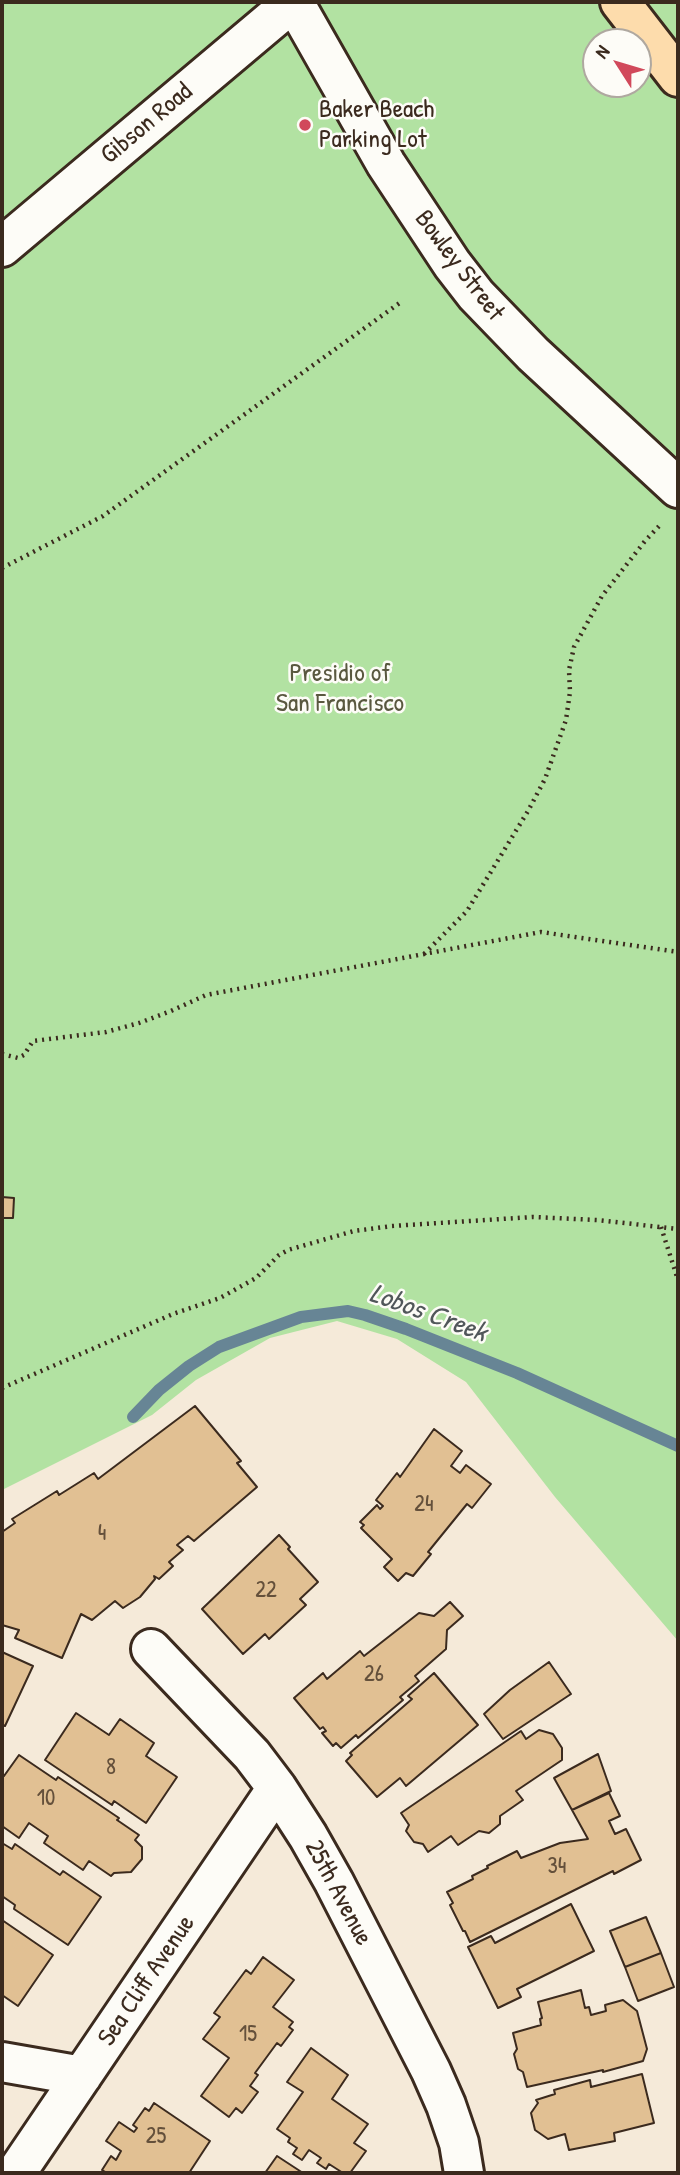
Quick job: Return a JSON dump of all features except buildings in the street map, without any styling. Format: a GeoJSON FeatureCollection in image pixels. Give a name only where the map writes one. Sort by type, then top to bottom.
{"type":"FeatureCollection","features":[{"type":"Feature","properties":{"kind":"main road"},"geometry":{"type":"LineString","coordinates":[[620,2],[678,77]]}},
{"type":"Feature","properties":{"kind":"street","name":"Gibson Road"},"geometry":{"type":"LineString","coordinates":[[2,247],[293,2]]}},
{"type":"Feature","properties":{"kind":"street","name":"Bowley Street"},"geometry":{"type":"LineString","coordinates":[[293,2],[386,164],[452,264],[476,295],[674,502]]}},
{"type":"Feature","properties":{"kind":"street","name":"25th Avenue"},"geometry":{"type":"LineString","coordinates":[[151,1649],[252,1755],[277,1788],[334,1882],[431,2071],[459,2143],[464,2173]]}},
{"type":"Feature","properties":{"kind":"street","name":"Sea Cliff Avenue"},"geometry":{"type":"LineString","coordinates":[[16,2173],[277,1788]]}},
{"type":"Feature","properties":{"kind":"street"},"geometry":{"type":"LineString","coordinates":[[2,2062],[82,2076]]}},
{"type":"Feature","properties":{"kind":"path"},"geometry":{"type":"LineString","coordinates":[[2,568],[103,516],[401,302]]}},
{"type":"Feature","properties":{"kind":"path"},"geometry":{"type":"LineString","coordinates":[[424,955],[467,911],[508,846],[545,779],[566,720],[571,659],[585,624],[602,596],[674,502]]}},
{"type":"Feature","properties":{"kind":"path"},"geometry":{"type":"LineString","coordinates":[[2,1054],[18,1058],[24,1055],[33,1041],[106,1032],[139,1023],[172,1012],[205,995],[541,932],[678,953]]}},
{"type":"Feature","properties":{"kind":"path"},"geometry":{"type":"LineString","coordinates":[[2,1388],[149,1324],[219,1298],[256,1278],[279,1255],[288,1250],[354,1231],[533,1217],[678,1229]]}},
{"type":"Feature","properties":{"kind":"path"},"geometry":{"type":"LineString","coordinates":[[661,1227],[678,1280]]}},
{"type":"Feature","properties":{"kind":"green space","name":"Presidio of San Francisco"},"geometry":{"type":"Polygon","coordinates":[[[2,2],[678,2],[678,1641],[555,1497],[466,1382],[397,1339],[337,1321],[270,1338],[196,1380],[152,1415],[2,1490],[2,2]]]}},
{"type":"Feature","properties":{"kind":"waterway","name":"Lobos Creek"},"geometry":{"type":"LineString","coordinates":[[133,1417],[159,1390],[219,1347],[301,1317],[348,1311],[406,1329],[517,1373],[678,1446]]}},
{"type":"Feature","properties":{"kind":"place","name":"Baker Beach Parking Lot"},"geometry":{"type":"Point","coordinates":[305,125]}}]}
